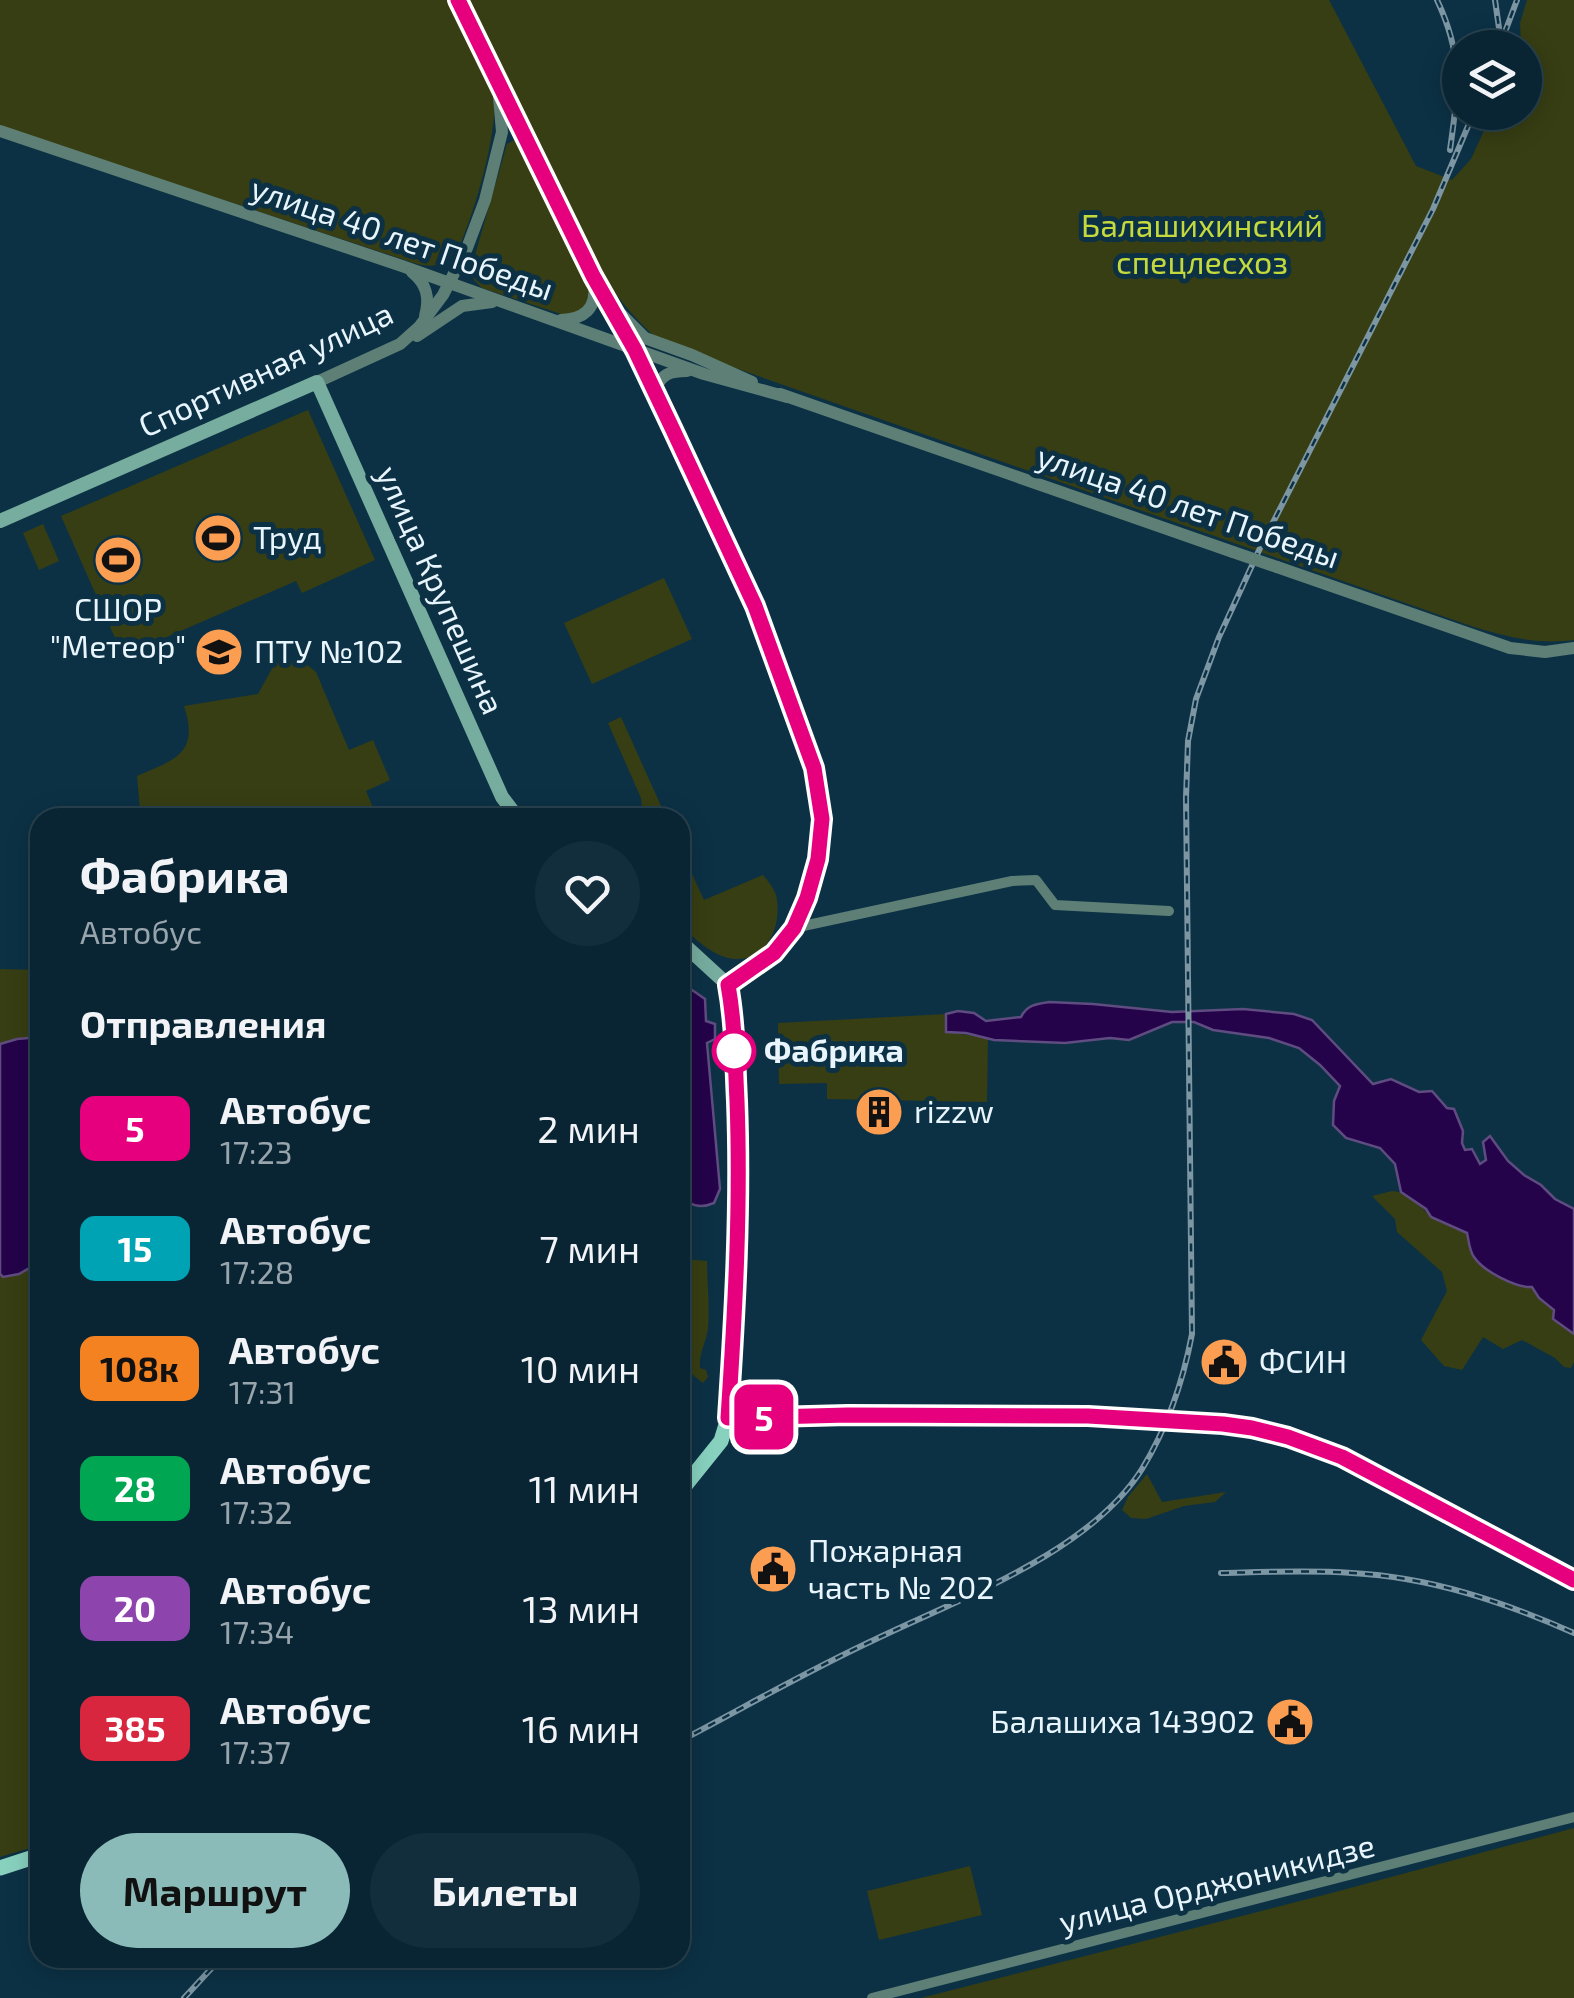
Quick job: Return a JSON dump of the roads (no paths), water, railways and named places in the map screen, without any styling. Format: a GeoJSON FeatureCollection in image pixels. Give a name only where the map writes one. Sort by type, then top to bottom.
{"type":"FeatureCollection","features":[{"type":"Feature","properties":{"kind":"main road","name":"Спортивная улица"},"geometry":{"type":"LineString","coordinates":[[0,521],[317,382]]}},
{"type":"Feature","properties":{"kind":"main road","name":"улица Крупешина"},"geometry":{"type":"LineString","coordinates":[[317,382],[502,797],[510,808]]}},
{"type":"Feature","properties":{"kind":"main road"},"geometry":{"type":"LineString","coordinates":[[690,948],[728,985],[732,1005],[739,1219],[728,1418],[721,1441],[690,1480]]}},
{"type":"Feature","properties":{"kind":"main road"},"geometry":{"type":"LineString","coordinates":[[728,1418],[1088,1416],[1252,1428],[1342,1457],[1574,1580]]}},
{"type":"Feature","properties":{"kind":"main road"},"geometry":{"type":"LineString","coordinates":[[0,1868],[30,1858]]}},
{"type":"Feature","properties":{"kind":"street"},"geometry":{"type":"LineString","coordinates":[[458,0],[593,276],[635,350],[755,606],[814,768],[822,819],[818,859],[807,898],[794,928],[774,953],[728,985]]}},
{"type":"Feature","properties":{"kind":"street","name":"Спортивная улица"},"geometry":{"type":"LineString","coordinates":[[317,382],[400,344],[419,327],[449,284],[485,200],[502,132],[497,78]]}},
{"type":"Feature","properties":{"kind":"street"},"geometry":{"type":"LineString","coordinates":[[502,132],[516,126],[525,136]]}},
{"type":"Feature","properties":{"kind":"street","name":"улица 40 лет Победы"},"geometry":{"type":"LineString","coordinates":[[0,131],[1510,648],[1545,652],[1574,648]]}},
{"type":"Feature","properties":{"kind":"street"},"geometry":{"type":"LineString","coordinates":[[402,266],[439,270],[452,264],[467,248]]}},
{"type":"Feature","properties":{"kind":"street"},"geometry":{"type":"LineString","coordinates":[[467,248],[470,282],[505,304]]}},
{"type":"Feature","properties":{"kind":"street"},"geometry":{"type":"LineString","coordinates":[[402,266],[420,278],[426,290],[427,308],[419,327]]}},
{"type":"Feature","properties":{"kind":"street"},"geometry":{"type":"LineString","coordinates":[[548,319],[572,319],[589,312],[596,297],[593,276]]}},
{"type":"Feature","properties":{"kind":"street","name":"улица 40 лет Победы"},"geometry":{"type":"LineString","coordinates":[[593,276],[630,325],[645,338],[787,398]]}},
{"type":"Feature","properties":{"kind":"street"},"geometry":{"type":"LineString","coordinates":[[400,344],[462,306],[505,304]]}},
{"type":"Feature","properties":{"kind":"street"},"geometry":{"type":"LineString","coordinates":[[654,390],[661,378],[672,371],[704,374]]}},
{"type":"Feature","properties":{"kind":"street"},"geometry":{"type":"LineString","coordinates":[[794,928],[1012,881],[1036,880],[1055,905],[1169,911]]}},
{"type":"Feature","properties":{"kind":"street"},"geometry":{"type":"LineString","coordinates":[[690,956],[696,953]]}},
{"type":"Feature","properties":{"kind":"street","name":"улица Орджоникидзе"},"geometry":{"type":"LineString","coordinates":[[872,1998],[1574,1817]]}},
{"type":"Feature","properties":{"kind":"railway"},"geometry":{"type":"LineString","coordinates":[[1437,0],[1452,39],[1457,74],[1450,150]]}},
{"type":"Feature","properties":{"kind":"railway"},"geometry":{"type":"LineString","coordinates":[[1495,0],[1499,28]]}},
{"type":"Feature","properties":{"kind":"railway"},"geometry":{"type":"LineString","coordinates":[[1506,30],[1517,0]]}},
{"type":"Feature","properties":{"kind":"railway"},"geometry":{"type":"LineString","coordinates":[[690,1736],[826,1663],[984,1589],[1057,1548],[1119,1498],[1142,1469],[1159,1437],[1179,1387],[1192,1334],[1186,798],[1188,741],[1196,699],[1219,637],[1261,546],[1433,209],[1466,130]]}},
{"type":"Feature","properties":{"kind":"railway"},"geometry":{"type":"LineString","coordinates":[[1221,1573],[1381,1575],[1494,1601],[1574,1633]]}},
{"type":"Feature","properties":{"kind":"railway"},"geometry":{"type":"LineString","coordinates":[[184,1998],[212,1968]]}},
{"type":"Feature","properties":{"kind":"place","name":"Труд"},"geometry":{"type":"Point","coordinates":[218,538]}},
{"type":"Feature","properties":{"kind":"place","name":"СШОР \"Метеор\""},"geometry":{"type":"Point","coordinates":[118,560]}},
{"type":"Feature","properties":{"kind":"place","name":"ПТУ №102"},"geometry":{"type":"Point","coordinates":[219,652]}},
{"type":"Feature","properties":{"kind":"place","name":"Фабрика"},"geometry":{"type":"Point","coordinates":[734,1051]}},
{"type":"Feature","properties":{"kind":"place","name":"rizzw"},"geometry":{"type":"Point","coordinates":[879,1112]}},
{"type":"Feature","properties":{"kind":"place","name":"ФСИН"},"geometry":{"type":"Point","coordinates":[1224,1362]}},
{"type":"Feature","properties":{"kind":"place","name":"Пожарная часть № 202"},"geometry":{"type":"Point","coordinates":[773,1569]}},
{"type":"Feature","properties":{"kind":"place","name":"Балашиха 143902"},"geometry":{"type":"Point","coordinates":[1290,1722]}},
{"type":"Feature","properties":{"kind":"park label","name":"Балашихинский спецлесхоз"},"geometry":{"type":"Point","coordinates":[1202,244]}}]}
